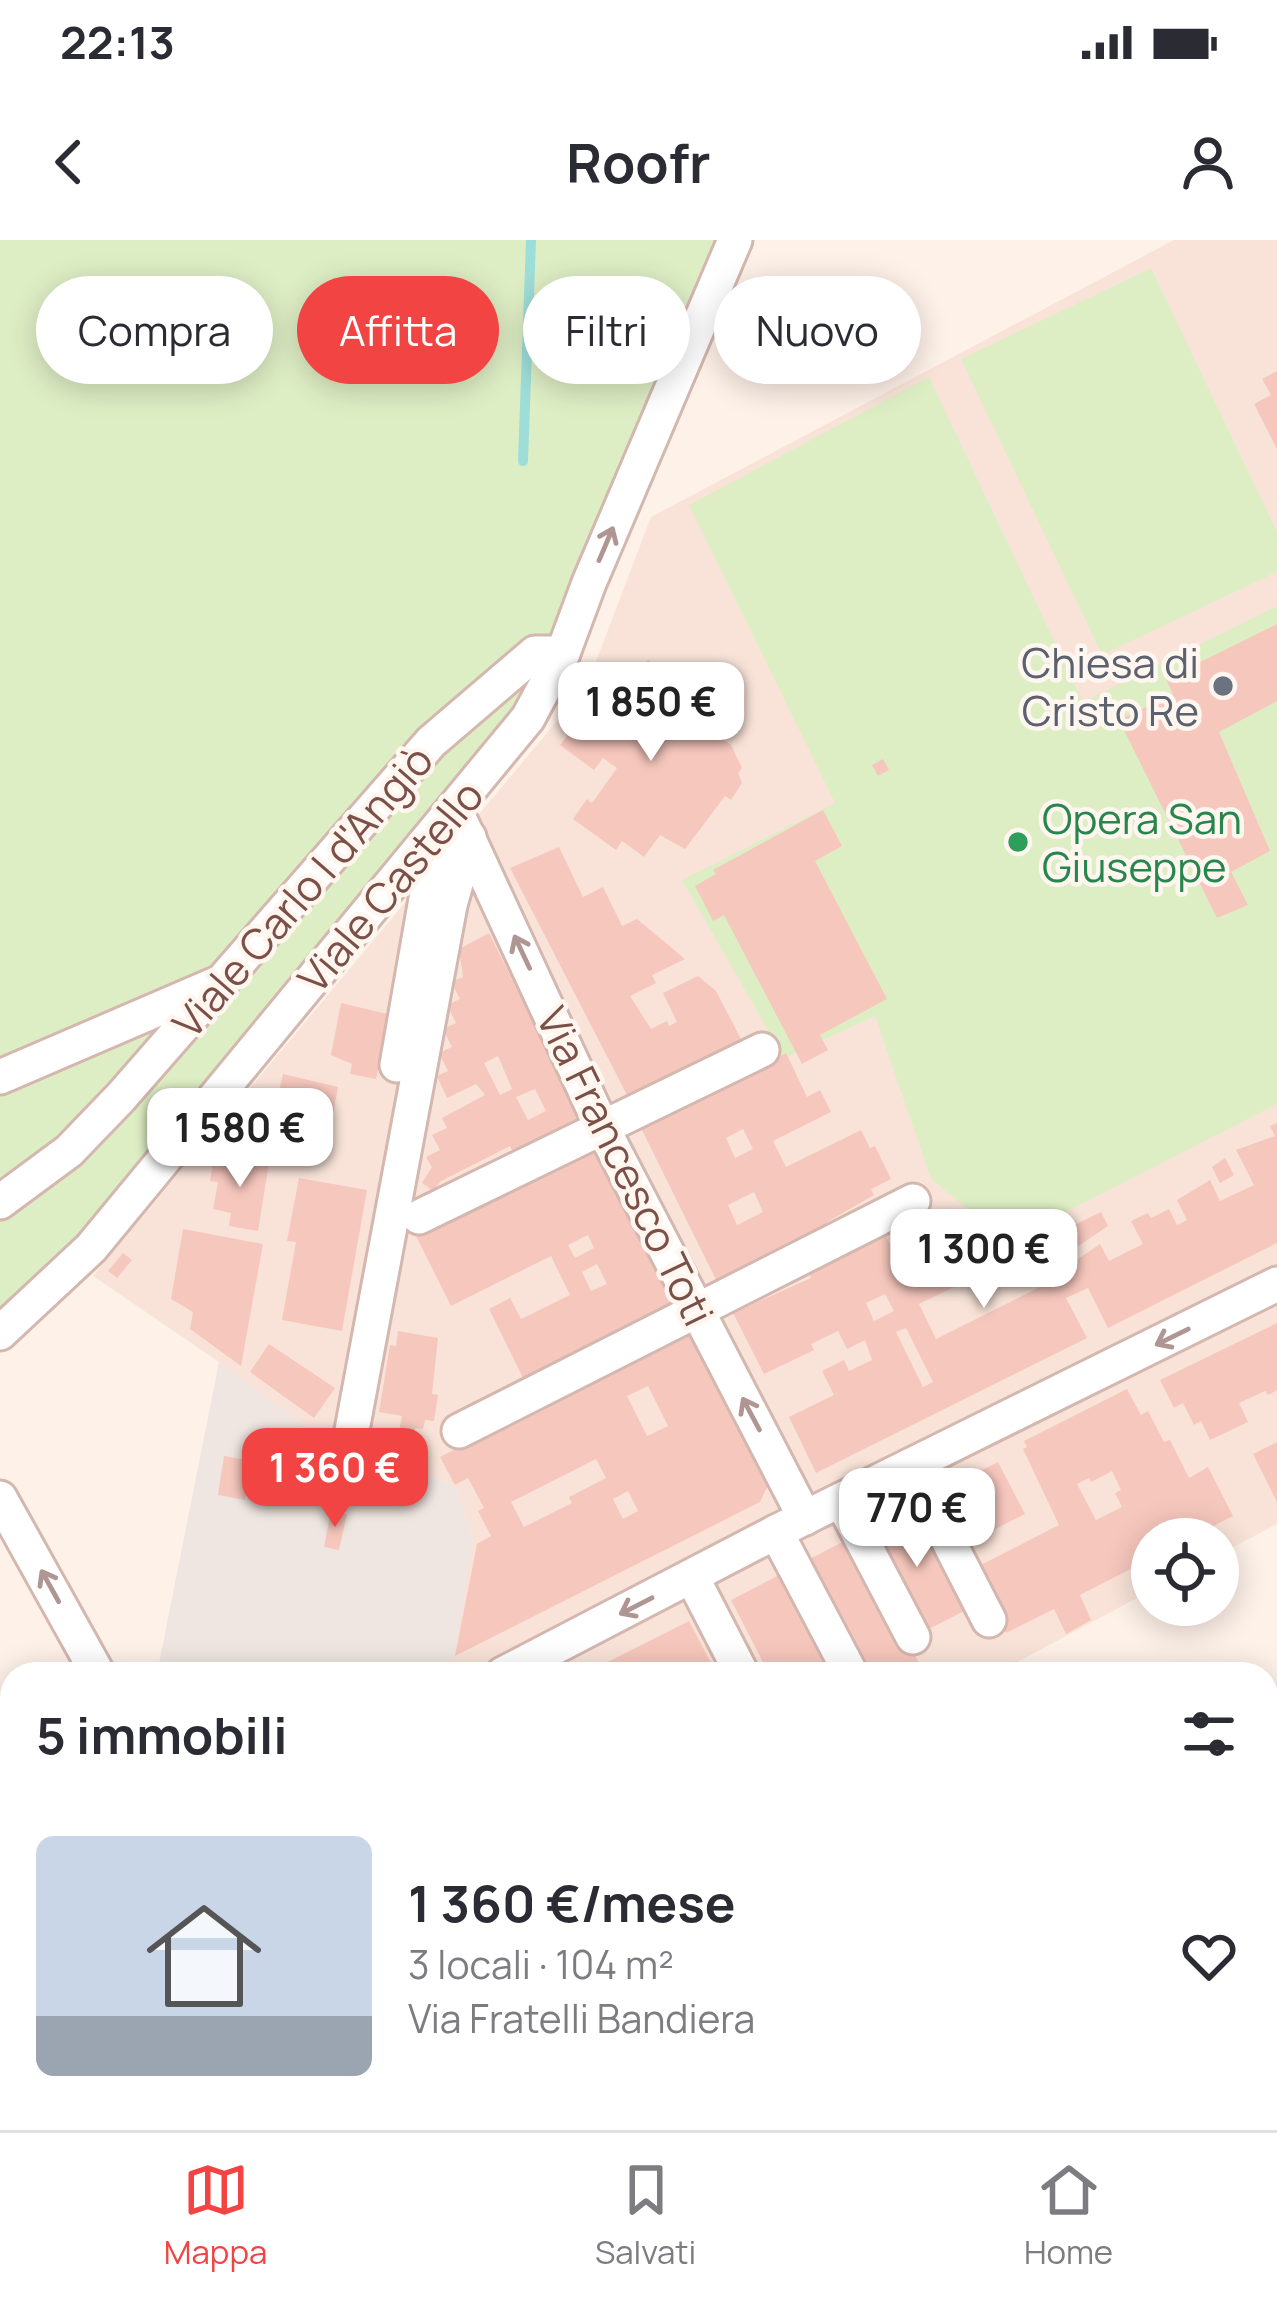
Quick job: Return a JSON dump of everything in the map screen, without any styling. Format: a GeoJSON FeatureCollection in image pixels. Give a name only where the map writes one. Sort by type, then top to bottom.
{"type":"FeatureCollection","features":[{"type":"Feature","properties":{"kind":"street","name":"Viale Castello"},"geometry":{"type":"LineString","coordinates":[[0,1333],[91,1248],[462,823],[563,653],[735,240]]}},
{"type":"Feature","properties":{"kind":"street","name":"Viale Carlo I d'Angiò"},"geometry":{"type":"LineString","coordinates":[[0,1202],[69,1151],[430,742],[535,653],[563,653]]}},
{"type":"Feature","properties":{"kind":"street","name":"Via Francesco Toti"},"geometry":{"type":"LineString","coordinates":[[462,823],[602,1127],[697,1312],[845,1662]]}},
{"type":"Feature","properties":{"kind":"street"},"geometry":{"type":"LineString","coordinates":[[351,1333],[426,898],[462,823]]}},
{"type":"Feature","properties":{"kind":"street"},"geometry":{"type":"LineString","coordinates":[[347,1457],[462,823]]}},
{"type":"Feature","properties":{"kind":"street"},"geometry":{"type":"LineString","coordinates":[[0,1077],[221,982]]}},
{"type":"Feature","properties":{"kind":"street"},"geometry":{"type":"LineString","coordinates":[[418,1217],[762,1050]]}},
{"type":"Feature","properties":{"kind":"street"},"geometry":{"type":"LineString","coordinates":[[459,1431],[913,1201]]}},
{"type":"Feature","properties":{"kind":"street"},"geometry":{"type":"LineString","coordinates":[[526,1662],[1277,1284]]}},
{"type":"Feature","properties":{"kind":"street"},"geometry":{"type":"LineString","coordinates":[[911,1468],[989,1619]]}},
{"type":"Feature","properties":{"kind":"street"},"geometry":{"type":"LineString","coordinates":[[0,1498],[91,1662]]}},
{"type":"Feature","properties":{"kind":"street"},"geometry":{"type":"LineString","coordinates":[[841,1500],[913,1637]]}},
{"type":"Feature","properties":{"kind":"street"},"geometry":{"type":"LineString","coordinates":[[692,1577],[736,1662]]}},
{"type":"Feature","properties":{"kind":"shaded area"},"geometry":{"type":"Polygon","coordinates":[[[1174,240],[1277,240],[1277,1524],[1239,1544],[1239,1518],[1131,1518],[1131,1601],[1017,1662],[446,1662],[473,1538],[455,1485],[332,1446],[93,1276],[587,685],[651,517],[902,384],[921,384],[921,374],[1174,240]]]}},
{"type":"Feature","properties":{"kind":"shaded area"},"geometry":{"type":"Polygon","coordinates":[[[219,1362],[332,1446],[455,1485],[473,1538],[455,1656],[444,1662],[159,1662],[219,1362]]]}},
{"type":"Feature","properties":{"kind":"green space"},"geometry":{"type":"Polygon","coordinates":[[[0,240],[715,240],[690,301],[690,276],[523,276],[523,384],[656,384],[527,700],[0,1332],[0,240]]]}},
{"type":"Feature","properties":{"kind":"green space"},"geometry":{"type":"Polygon","coordinates":[[[1151,268],[1277,532],[1277,572],[1102,655],[961,359],[1151,268]]]}},
{"type":"Feature","properties":{"kind":"green space","name":"Opera San Giuseppe"},"geometry":{"type":"Polygon","coordinates":[[[929,377],[1083,702],[1277,606],[1277,1104],[1021,1235],[986,1224],[931,1179],[875,1016],[784,1058],[682,880],[835,803],[689,505],[929,377]]]}},
{"type":"Feature","properties":{"kind":"building"},"geometry":{"type":"Polygon","coordinates":[[[1277,371],[1277,449],[1254,404],[1271,395],[1262,379],[1277,371]]]}},
{"type":"Feature","properties":{"kind":"building"},"geometry":{"type":"Polygon","coordinates":[[[1277,624],[1277,701],[1219,732],[1270,851],[1231,872],[1248,905],[1217,918],[1119,720],[1173,694],[1166,679],[1277,624]]]}},
{"type":"Feature","properties":{"kind":"building"},"geometry":{"type":"Polygon","coordinates":[[[648,660],[663,671],[658,678],[676,690],[670,698],[731,745],[742,768],[738,773],[742,783],[731,800],[725,796],[685,849],[660,835],[644,857],[622,841],[616,850],[573,819],[587,799],[592,803],[617,768],[603,758],[594,770],[560,745],[619,668],[634,679],[648,660]]]}},
{"type":"Feature","properties":{"kind":"building"},"geometry":{"type":"Polygon","coordinates":[[[883,759],[889,770],[878,776],[872,765],[883,759]]]}},
{"type":"Feature","properties":{"kind":"building"},"geometry":{"type":"Polygon","coordinates":[[[823,810],[842,846],[815,861],[887,999],[820,1035],[828,1050],[802,1064],[724,915],[713,921],[695,886],[716,874],[713,870],[823,810]]]}},
{"type":"Feature","properties":{"kind":"building"},"geometry":{"type":"Polygon","coordinates":[[[559,847],[583,897],[603,887],[622,926],[637,919],[685,959],[652,975],[656,983],[630,996],[651,1029],[677,1022],[663,993],[698,976],[716,991],[742,1041],[628,1097],[510,868],[559,847]]]}},
{"type":"Feature","properties":{"kind":"building"},"geometry":{"type":"Polygon","coordinates":[[[489,933],[582,1120],[514,1154],[510,1146],[441,1181],[433,1191],[422,1183],[432,1167],[426,1157],[440,1150],[432,1135],[447,1128],[442,1118],[485,1095],[476,1084],[447,1098],[437,1076],[448,1071],[439,1053],[452,1047],[443,1029],[456,1023],[447,1005],[460,999],[451,982],[463,977],[459,949],[489,933]],[[498,1056],[484,1063],[500,1095],[512,1089],[498,1056]],[[535,1089],[516,1097],[528,1120],[546,1111],[535,1089]]]}},
{"type":"Feature","properties":{"kind":"building"},"geometry":{"type":"Polygon","coordinates":[[[341,1003],[396,1016],[376,1079],[350,1074],[352,1064],[331,1055],[341,1003]]]}},
{"type":"Feature","properties":{"kind":"building"},"geometry":{"type":"Polygon","coordinates":[[[786,1053],[807,1097],[820,1090],[831,1112],[773,1141],[786,1167],[861,1130],[891,1179],[871,1189],[874,1195],[827,1222],[833,1234],[721,1290],[640,1126],[786,1053]],[[743,1129],[726,1138],[735,1158],[753,1149],[743,1129]],[[754,1192],[728,1205],[737,1225],[763,1212],[754,1192]]]}},
{"type":"Feature","properties":{"kind":"building"},"geometry":{"type":"Polygon","coordinates":[[[283,1074],[338,1087],[333,1114],[325,1113],[321,1138],[299,1135],[297,1144],[271,1140],[275,1117],[244,1112],[263,1089],[279,1092],[283,1074]]]}},
{"type":"Feature","properties":{"kind":"building"},"geometry":{"type":"Polygon","coordinates":[[[1277,1123],[1277,1243],[1108,1328],[1088,1288],[1066,1298],[1087,1338],[816,1473],[789,1417],[834,1395],[822,1371],[844,1360],[849,1371],[872,1360],[865,1340],[847,1349],[838,1331],[811,1344],[814,1350],[764,1374],[733,1313],[811,1278],[809,1272],[885,1234],[895,1255],[951,1226],[956,1236],[969,1230],[989,1270],[919,1304],[936,1339],[1078,1268],[1075,1261],[1100,1244],[1109,1261],[1143,1244],[1131,1221],[1169,1209],[1177,1225],[1187,1220],[1177,1200],[1210,1180],[1220,1201],[1254,1185],[1236,1150],[1275,1136],[1270,1126],[1277,1123]],[[885,1294],[866,1303],[874,1321],[894,1311],[885,1294]],[[906,1328],[896,1332],[923,1387],[933,1382],[906,1328]]]}},
{"type":"Feature","properties":{"kind":"building"},"geometry":{"type":"Polygon","coordinates":[[[595,1146],[677,1309],[526,1384],[489,1309],[510,1298],[521,1319],[570,1295],[551,1256],[451,1306],[416,1236],[595,1146]],[[588,1235],[568,1245],[575,1258],[594,1248],[588,1235]],[[597,1264],[582,1272],[591,1291],[607,1284],[597,1264]]]}},
{"type":"Feature","properties":{"kind":"building"},"geometry":{"type":"Polygon","coordinates":[[[214,1157],[269,1163],[258,1231],[229,1226],[231,1213],[213,1209],[218,1182],[210,1181],[214,1157]]]}},
{"type":"Feature","properties":{"kind":"building"},"geometry":{"type":"Polygon","coordinates":[[[1225,1158],[1234,1175],[1220,1183],[1212,1167],[1225,1158]]]}},
{"type":"Feature","properties":{"kind":"building"},"geometry":{"type":"Polygon","coordinates":[[[299,1178],[367,1190],[342,1331],[282,1320],[296,1242],[287,1241],[299,1178]]]}},
{"type":"Feature","properties":{"kind":"building"},"geometry":{"type":"Polygon","coordinates":[[[1101,1212],[1108,1226],[1062,1257],[1051,1236],[1101,1212]]]}},
{"type":"Feature","properties":{"kind":"building"},"geometry":{"type":"Polygon","coordinates":[[[183,1229],[263,1244],[241,1366],[190,1329],[193,1312],[171,1299],[183,1229]]]}},
{"type":"Feature","properties":{"kind":"building"},"geometry":{"type":"Polygon","coordinates":[[[123,1253],[132,1260],[117,1278],[108,1271],[123,1253]]]}},
{"type":"Feature","properties":{"kind":"building"},"geometry":{"type":"Polygon","coordinates":[[[1277,1323],[1277,1390],[1239,1403],[1248,1422],[1210,1440],[1201,1421],[1194,1425],[1183,1403],[1174,1408],[1160,1380],[1277,1323]]]}},
{"type":"Feature","properties":{"kind":"building"},"geometry":{"type":"Polygon","coordinates":[[[398,1331],[438,1338],[434,1421],[425,1420],[423,1429],[415,1428],[414,1433],[399,1431],[402,1416],[379,1412],[390,1345],[396,1346],[398,1331]]]}},
{"type":"Feature","properties":{"kind":"building"},"geometry":{"type":"Polygon","coordinates":[[[690,1332],[768,1485],[760,1502],[455,1656],[477,1544],[491,1536],[478,1511],[484,1508],[468,1478],[455,1485],[440,1457],[690,1332]],[[648,1386],[627,1396],[647,1436],[668,1426],[648,1386]],[[596,1459],[511,1502],[524,1527],[572,1503],[569,1497],[606,1478],[596,1459]],[[628,1491],[613,1499],[623,1519],[638,1511],[628,1491]]]}},
{"type":"Feature","properties":{"kind":"building"},"geometry":{"type":"Polygon","coordinates":[[[269,1344],[335,1388],[314,1418],[250,1372],[269,1344]]]}},
{"type":"Feature","properties":{"kind":"building"},"geometry":{"type":"Polygon","coordinates":[[[1127,1389],[1141,1415],[1148,1411],[1164,1442],[1170,1440],[1189,1478],[1208,1467],[1233,1516],[1131,1518],[1131,1569],[1080,1595],[1091,1620],[1066,1634],[1054,1609],[1006,1633],[973,1569],[1059,1525],[1023,1449],[1027,1447],[1024,1441],[1127,1389]],[[1112,1471],[1077,1484],[1096,1520],[1122,1507],[1115,1493],[1121,1490],[1112,1471]]]}},
{"type":"Feature","properties":{"kind":"building"},"geometry":{"type":"Polygon","coordinates":[[[1277,1442],[1277,1502],[1253,1454],[1277,1442]]]}},
{"type":"Feature","properties":{"kind":"building"},"geometry":{"type":"Polygon","coordinates":[[[224,1456],[252,1461],[245,1500],[218,1495],[224,1456]]]}},
{"type":"Feature","properties":{"kind":"building"},"geometry":{"type":"Polygon","coordinates":[[[998,1462],[1025,1514],[962,1546],[935,1494],[998,1462]]]}},
{"type":"Feature","properties":{"kind":"building"},"geometry":{"type":"Polygon","coordinates":[[[340,1466],[355,1472],[361,1487],[355,1502],[340,1508],[325,1502],[319,1487],[325,1472],[340,1466]]]}},
{"type":"Feature","properties":{"kind":"building"},"geometry":{"type":"Polygon","coordinates":[[[915,1505],[968,1609],[919,1634],[866,1531],[915,1505]]]}},
{"type":"Feature","properties":{"kind":"building"},"geometry":{"type":"Polygon","coordinates":[[[331,1510],[347,1514],[339,1550],[324,1547],[331,1510]]]}},
{"type":"Feature","properties":{"kind":"building"},"geometry":{"type":"Polygon","coordinates":[[[854,1536],[918,1662],[856,1662],[804,1562],[854,1536]]]}},
{"type":"Feature","properties":{"kind":"building"},"geometry":{"type":"Polygon","coordinates":[[[787,1571],[834,1662],[763,1662],[731,1600],[787,1571]]]}},
{"type":"Feature","properties":{"kind":"building"},"geometry":{"type":"Polygon","coordinates":[[[689,1621],[711,1662],[608,1662],[689,1621]]]}},
{"type":"Feature","properties":{"kind":"waterway"},"geometry":{"type":"LineString","coordinates":[[523,461],[531,240]]}},
{"type":"Feature","properties":{"kind":"place","name":"Chiesa di Cristo Re"},"geometry":{"type":"Point","coordinates":[1223,686]}},
{"type":"Feature","properties":{"kind":"place","name":"Opera San Giuseppe"},"geometry":{"type":"Point","coordinates":[1018,842]}}]}
